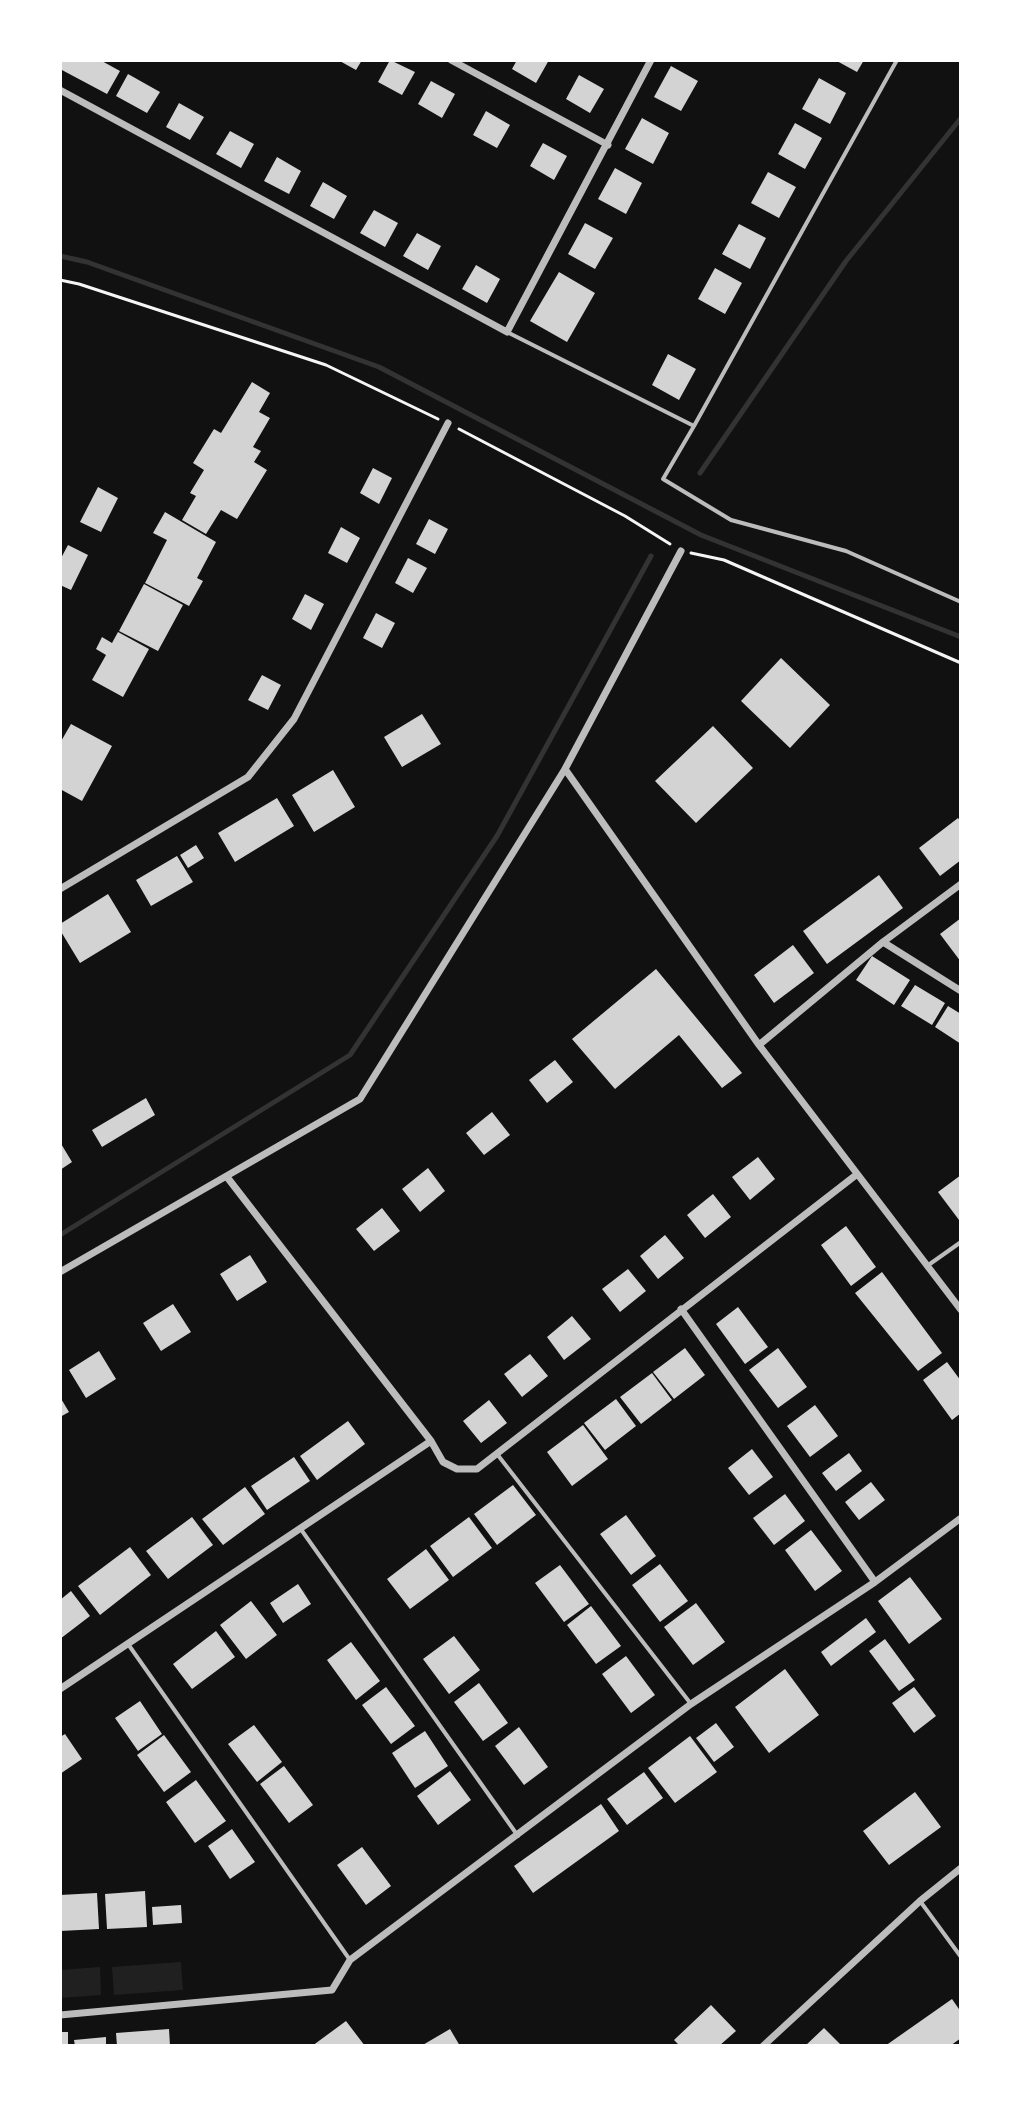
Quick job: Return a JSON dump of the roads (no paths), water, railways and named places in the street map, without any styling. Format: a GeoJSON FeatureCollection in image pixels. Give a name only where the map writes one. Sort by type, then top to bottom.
{"type":"FeatureCollection","features":[{"type":"Feature","properties":{"kind":"street"},"geometry":{"type":"LineString","coordinates":[[451,60],[608,145]]}},
{"type":"Feature","properties":{"kind":"street"},"geometry":{"type":"LineString","coordinates":[[60,90],[507,332],[651,60]]}},
{"type":"Feature","properties":{"kind":"street"},"geometry":{"type":"LineString","coordinates":[[60,889],[248,777],[294,719],[448,423]]}},
{"type":"Feature","properties":{"kind":"street"},"geometry":{"type":"LineString","coordinates":[[60,1272],[360,1099],[565,769],[681,551]]}},
{"type":"Feature","properties":{"kind":"street"},"geometry":{"type":"LineString","coordinates":[[565,769],[759,1045],[961,1310]]}},
{"type":"Feature","properties":{"kind":"street"},"geometry":{"type":"LineString","coordinates":[[759,1045],[883,942],[961,884]]}},
{"type":"Feature","properties":{"kind":"street"},"geometry":{"type":"LineString","coordinates":[[883,942],[961,991]]}},
{"type":"Feature","properties":{"kind":"street"},"geometry":{"type":"LineString","coordinates":[[227,1177],[431,1441],[443,1462],[457,1469],[477,1469],[856,1175]]}},
{"type":"Feature","properties":{"kind":"street"},"geometry":{"type":"LineString","coordinates":[[681,1309],[875,1582]]}},
{"type":"Feature","properties":{"kind":"street"},"geometry":{"type":"LineString","coordinates":[[60,1689],[431,1441]]}},
{"type":"Feature","properties":{"kind":"street"},"geometry":{"type":"LineString","coordinates":[[60,2015],[332,1990],[350,1960],[691,1704],[875,1582],[961,1518]]}},
{"type":"Feature","properties":{"kind":"street"},"geometry":{"type":"LineString","coordinates":[[763,2046],[920,1901],[961,1868]]}},
{"type":"Feature","properties":{"kind":"lane"},"geometry":{"type":"LineString","coordinates":[[897,60],[663,479],[731,520],[846,551],[961,602]]}},
{"type":"Feature","properties":{"kind":"lane"},"geometry":{"type":"LineString","coordinates":[[507,332],[694,426]]}},
{"type":"Feature","properties":{"kind":"lane"},"geometry":{"type":"LineString","coordinates":[[927,1266],[961,1242]]}},
{"type":"Feature","properties":{"kind":"lane"},"geometry":{"type":"LineString","coordinates":[[497,1454],[691,1704]]}},
{"type":"Feature","properties":{"kind":"lane"},"geometry":{"type":"LineString","coordinates":[[300,1528],[518,1836]]}},
{"type":"Feature","properties":{"kind":"lane"},"geometry":{"type":"LineString","coordinates":[[127,1642],[350,1960]]}},
{"type":"Feature","properties":{"kind":"lane"},"geometry":{"type":"LineString","coordinates":[[920,1901],[961,1957]]}},
{"type":"Feature","properties":{"kind":"waterway"},"geometry":{"type":"LineString","coordinates":[[700,473],[846,261],[961,118]]}},
{"type":"Feature","properties":{"kind":"waterway"},"geometry":{"type":"LineString","coordinates":[[60,256],[87,262],[379,367],[701,535],[961,637]]}},
{"type":"Feature","properties":{"kind":"waterway"},"geometry":{"type":"LineString","coordinates":[[60,1235],[350,1055],[497,836],[651,556]]}}]}
